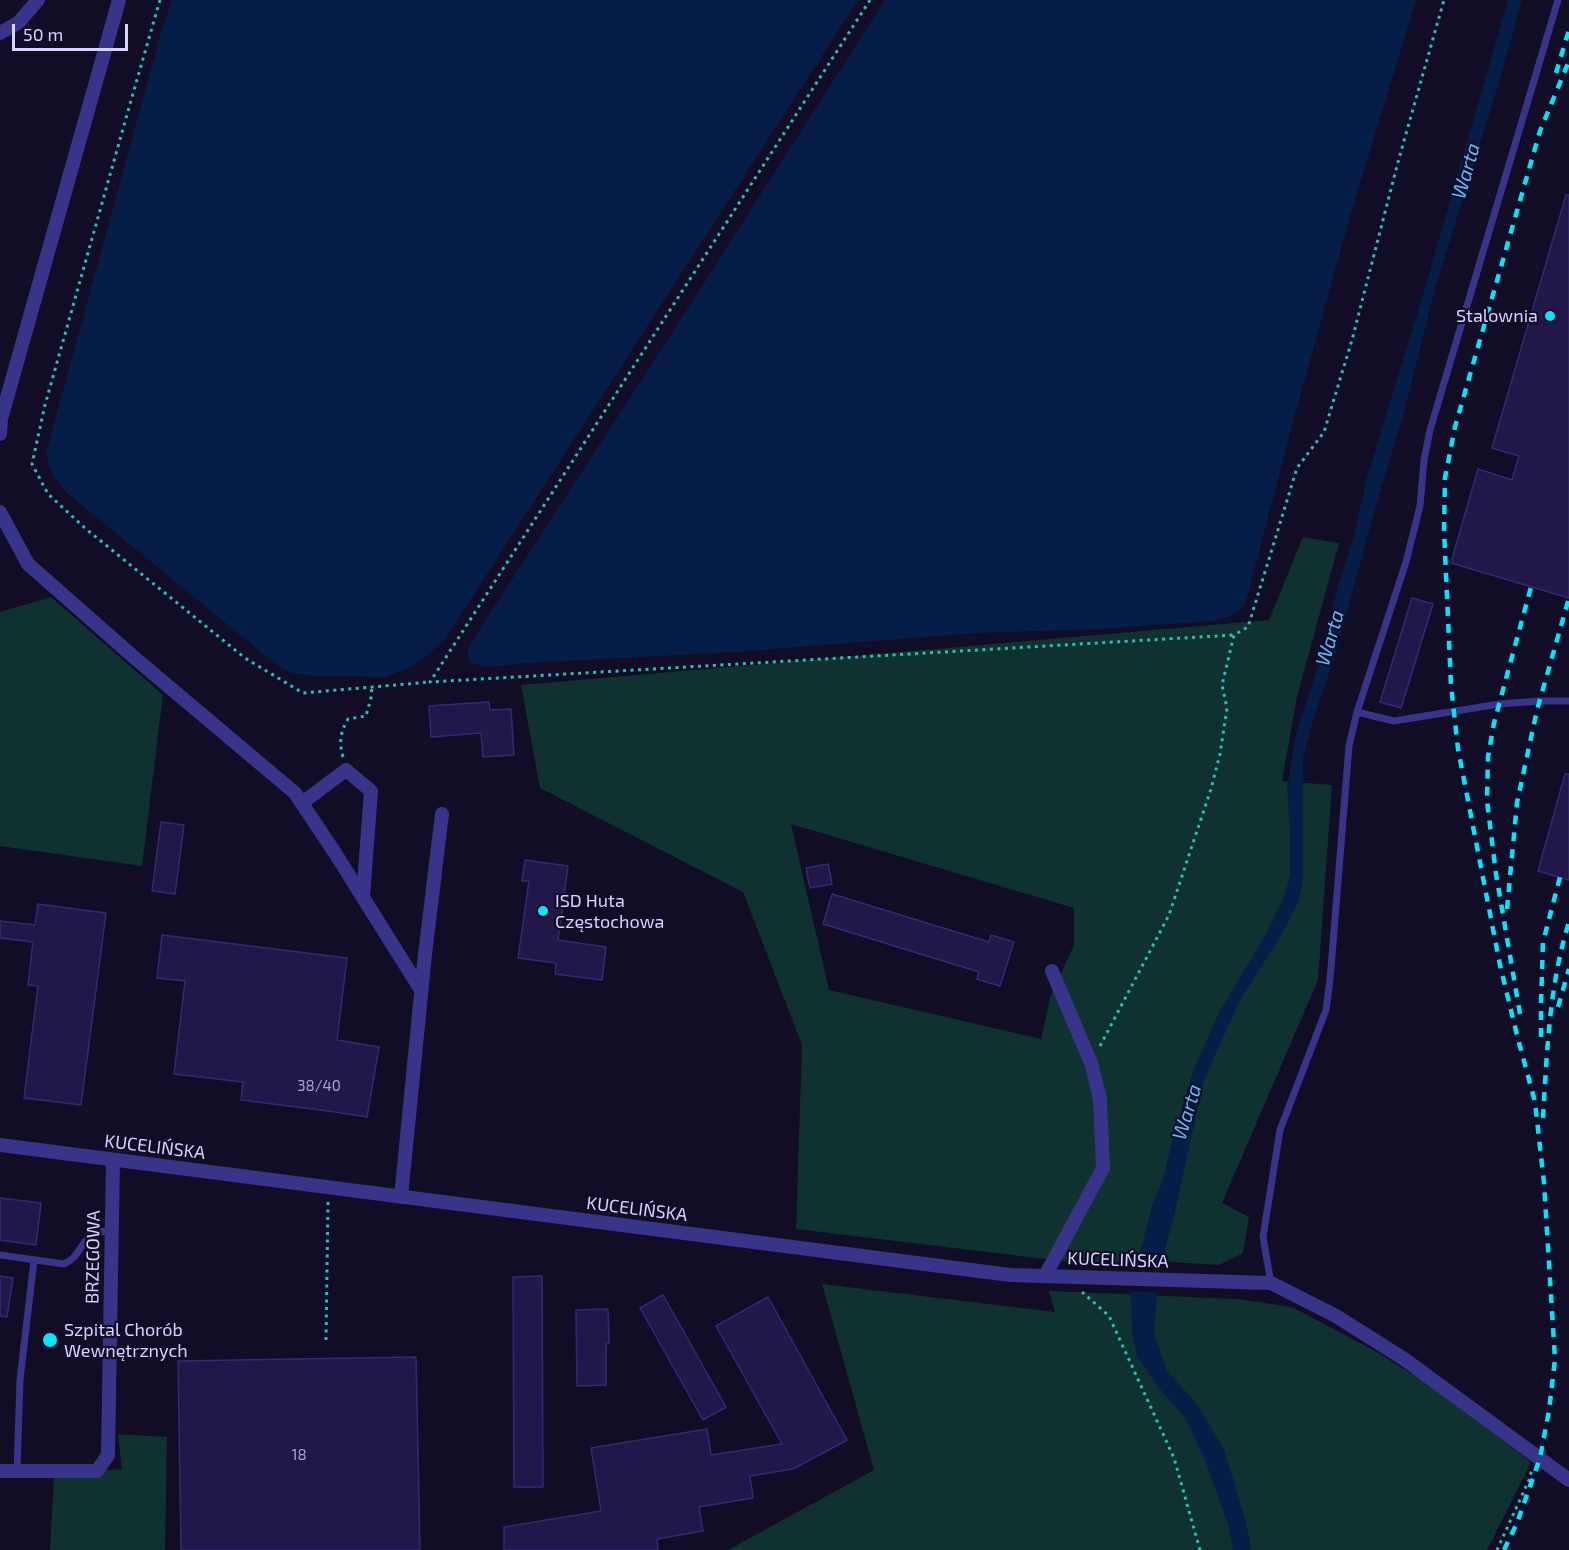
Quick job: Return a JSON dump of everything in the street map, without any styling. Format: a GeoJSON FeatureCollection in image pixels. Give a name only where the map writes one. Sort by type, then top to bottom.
{"type":"FeatureCollection","features":[{"type":"Feature","properties":{"kind":"street"},"geometry":{"type":"LineString","coordinates":[[0,33],[18,23],[39,0]]}},
{"type":"Feature","properties":{"kind":"street"},"geometry":{"type":"LineString","coordinates":[[0,434],[2,419],[119,0]]}},
{"type":"Feature","properties":{"kind":"street"},"geometry":{"type":"LineString","coordinates":[[0,512],[28,564],[295,793],[421,990]]}},
{"type":"Feature","properties":{"kind":"street"},"geometry":{"type":"LineString","coordinates":[[302,803],[346,770],[371,791],[363,897]]}},
{"type":"Feature","properties":{"kind":"street"},"geometry":{"type":"LineString","coordinates":[[401,1197],[421,990],[442,814]]}},
{"type":"Feature","properties":{"kind":"street"},"geometry":{"type":"LineString","coordinates":[[1045,1276],[1103,1168],[1100,1099],[1091,1063],[1052,970]]}},
{"type":"Feature","properties":{"kind":"street","name":"KUCELIŃSKA"},"geometry":{"type":"LineString","coordinates":[[0,1145],[1010,1275],[1271,1283]]}},
{"type":"Feature","properties":{"kind":"street","name":"BRZEGOWA"},"geometry":{"type":"LineString","coordinates":[[0,1471],[97,1471],[108,1455],[113,1160]]}},
{"type":"Feature","properties":{"kind":"street"},"geometry":{"type":"LineString","coordinates":[[1271,1283],[1336,1316],[1404,1359],[1569,1480]]}},
{"type":"Feature","properties":{"kind":"lane"},"geometry":{"type":"LineString","coordinates":[[1271,1283],[1263,1237],[1280,1130],[1326,1010],[1349,746],[1357,712],[1406,562],[1420,506],[1424,460],[1430,430],[1558,0]]}},
{"type":"Feature","properties":{"kind":"lane"},"geometry":{"type":"LineString","coordinates":[[1357,712],[1394,722],[1499,704],[1569,701]]}},
{"type":"Feature","properties":{"kind":"lane"},"geometry":{"type":"LineString","coordinates":[[0,1255],[64,1264],[71,1261],[92,1235],[101,1231],[112,1231]]}},
{"type":"Feature","properties":{"kind":"lane"},"geometry":{"type":"LineString","coordinates":[[17,1471],[20,1380],[34,1260]]}},
{"type":"Feature","properties":{"kind":"path"},"geometry":{"type":"LineString","coordinates":[[160,0],[45,405],[32,464],[48,494],[86,529],[245,658],[303,693],[430,682],[1234,635],[1248,627],[1297,468],[1324,432],[1352,340],[1398,162],[1444,0]]}},
{"type":"Feature","properties":{"kind":"path"},"geometry":{"type":"LineString","coordinates":[[430,682],[870,0]]}},
{"type":"Feature","properties":{"kind":"path"},"geometry":{"type":"LineString","coordinates":[[1091,1063],[1169,915],[1211,789],[1220,754],[1227,708],[1222,685],[1234,635]]}},
{"type":"Feature","properties":{"kind":"path"},"geometry":{"type":"LineString","coordinates":[[346,770],[340,745],[341,732],[348,719],[366,716],[372,687]]}},
{"type":"Feature","properties":{"kind":"path"},"geometry":{"type":"LineString","coordinates":[[326,1340],[328,1187]]}},
{"type":"Feature","properties":{"kind":"path"},"geometry":{"type":"LineString","coordinates":[[1065,1277],[1109,1316],[1174,1458],[1200,1550]]}},
{"type":"Feature","properties":{"kind":"path"},"geometry":{"type":"LineString","coordinates":[[1497,1550],[1529,1480],[1536,1455]]}},
{"type":"Feature","properties":{"kind":"green space"},"geometry":{"type":"Polygon","coordinates":[[[1303,537],[1339,543],[1297,697],[1282,781],[1332,785],[1318,980],[1222,1203],[1249,1217],[1243,1253],[1219,1265],[1169,1262],[1079,1263],[796,1229],[802,1045],[743,892],[540,788],[521,685],[1269,620],[1303,537]],[[791,824],[829,990],[1041,1039],[1050,998],[1074,945],[1074,908],[791,824]]]}},
{"type":"Feature","properties":{"kind":"green space"},"geometry":{"type":"Polygon","coordinates":[[[51,597],[163,695],[142,866],[0,846],[0,612],[51,597]]]}},
{"type":"Feature","properties":{"kind":"green space"},"geometry":{"type":"Polygon","coordinates":[[[822,1284],[1055,1312],[1049,1291],[1238,1299],[1292,1307],[1377,1352],[1432,1387],[1531,1462],[1487,1550],[728,1550],[874,1470],[822,1284]]]}},
{"type":"Feature","properties":{"kind":"green space"},"geometry":{"type":"Polygon","coordinates":[[[118,1434],[167,1437],[165,1550],[50,1550],[54,1475],[122,1469],[118,1434]]]}},
{"type":"Feature","properties":{"kind":"water"},"geometry":{"type":"Polygon","coordinates":[[[172,0],[858,0],[445,639],[424,658],[406,669],[385,677],[314,676],[292,673],[278,666],[66,492],[50,470],[46,453],[172,0]]]}},
{"type":"Feature","properties":{"kind":"water"},"geometry":{"type":"Polygon","coordinates":[[[885,0],[1416,0],[1350,216],[1245,605],[1232,615],[1214,621],[1097,629],[977,633],[734,652],[485,667],[470,662],[467,650],[885,0]]]}},
{"type":"Feature","properties":{"kind":"water","name":"Warta"},"geometry":{"type":"Polygon","coordinates":[[[1508,0],[1522,0],[1435,289],[1403,415],[1335,656],[1303,757],[1303,881],[1298,903],[1280,937],[1239,1002],[1204,1080],[1160,1268],[1136,1267],[1193,1071],[1218,1014],[1266,934],[1284,897],[1290,875],[1287,788],[1296,734],[1318,667],[1338,586],[1354,537],[1366,481],[1425,288],[1508,0]]]}},
{"type":"Feature","properties":{"kind":"water"},"geometry":{"type":"Polygon","coordinates":[[[1131,1291],[1157,1292],[1154,1334],[1167,1371],[1197,1404],[1224,1449],[1246,1522],[1251,1550],[1233,1550],[1228,1524],[1205,1460],[1186,1419],[1158,1387],[1137,1357],[1132,1332],[1131,1291]]]}},
{"type":"Feature","properties":{"kind":"building","name":"Stalownia"},"geometry":{"type":"Polygon","coordinates":[[[1566,195],[1569,195],[1569,598],[1451,563],[1478,469],[1512,480],[1519,456],[1492,448],[1566,195]]]}},
{"type":"Feature","properties":{"kind":"building"},"geometry":{"type":"Polygon","coordinates":[[[1412,598],[1433,604],[1401,708],[1380,702],[1412,598]]]}},
{"type":"Feature","properties":{"kind":"building"},"geometry":{"type":"Polygon","coordinates":[[[489,702],[490,710],[511,709],[514,755],[483,757],[481,733],[431,737],[429,706],[489,702]]]}},
{"type":"Feature","properties":{"kind":"building"},"geometry":{"type":"Polygon","coordinates":[[[1565,774],[1569,774],[1569,880],[1538,871],[1565,774]]]}},
{"type":"Feature","properties":{"kind":"building"},"geometry":{"type":"Polygon","coordinates":[[[161,822],[184,825],[175,894],[152,891],[161,822]]]}},
{"type":"Feature","properties":{"kind":"building","name":"ISD Huta Częstochowa"},"geometry":{"type":"Polygon","coordinates":[[[525,860],[568,866],[558,940],[606,947],[602,980],[555,974],[556,963],[518,958],[529,881],[522,881],[525,860]]]}},
{"type":"Feature","properties":{"kind":"building"},"geometry":{"type":"Polygon","coordinates":[[[828,864],[832,884],[810,888],[806,868],[828,864]]]}},
{"type":"Feature","properties":{"kind":"building"},"geometry":{"type":"Polygon","coordinates":[[[832,894],[989,942],[991,935],[1014,942],[1000,986],[977,979],[979,972],[823,924],[832,894]]]}},
{"type":"Feature","properties":{"kind":"building"},"geometry":{"type":"Polygon","coordinates":[[[38,904],[106,913],[81,1105],[24,1098],[38,986],[28,985],[33,942],[0,938],[0,921],[35,925],[38,904]]]}},
{"type":"Feature","properties":{"kind":"building"},"geometry":{"type":"Polygon","coordinates":[[[162,935],[347,958],[337,1040],[379,1047],[367,1117],[241,1100],[243,1082],[174,1074],[185,981],[157,978],[162,935]]]}},
{"type":"Feature","properties":{"kind":"building"},"geometry":{"type":"Polygon","coordinates":[[[0,1198],[41,1203],[36,1245],[0,1240],[0,1198]]]}},
{"type":"Feature","properties":{"kind":"building"},"geometry":{"type":"Polygon","coordinates":[[[0,1276],[13,1278],[7,1317],[0,1316],[0,1276]]]}},
{"type":"Feature","properties":{"kind":"building"},"geometry":{"type":"Polygon","coordinates":[[[542,1276],[543,1487],[514,1487],[513,1277],[542,1276]]]}},
{"type":"Feature","properties":{"kind":"building"},"geometry":{"type":"Polygon","coordinates":[[[663,1295],[726,1407],[703,1420],[640,1308],[663,1295]]]}},
{"type":"Feature","properties":{"kind":"building"},"geometry":{"type":"Polygon","coordinates":[[[768,1297],[847,1440],[793,1469],[750,1476],[753,1498],[699,1507],[703,1531],[657,1539],[658,1550],[504,1550],[504,1527],[601,1511],[591,1448],[707,1429],[711,1455],[782,1444],[716,1326],[768,1297]]]}},
{"type":"Feature","properties":{"kind":"building"},"geometry":{"type":"Polygon","coordinates":[[[608,1309],[609,1343],[606,1344],[606,1385],[577,1386],[576,1310],[608,1309]]]}},
{"type":"Feature","properties":{"kind":"building"},"geometry":{"type":"Polygon","coordinates":[[[416,1357],[420,1550],[181,1550],[178,1361],[416,1357]]]}},
{"type":"Feature","properties":{"kind":"railway"},"geometry":{"type":"LineString","coordinates":[[1556,73],[1569,30]]}},
{"type":"Feature","properties":{"kind":"railway"},"geometry":{"type":"LineString","coordinates":[[1504,1550],[1517,1523],[1540,1458],[1549,1411],[1555,1359],[1544,1183],[1535,1102],[1500,965],[1458,749],[1451,685],[1444,530],[1445,478],[1455,427],[1540,131],[1569,61]]}},
{"type":"Feature","properties":{"kind":"railway"},"geometry":{"type":"LineString","coordinates":[[1520,1014],[1496,874],[1487,801],[1488,757],[1494,723],[1531,587]]}},
{"type":"Feature","properties":{"kind":"railway"},"geometry":{"type":"LineString","coordinates":[[1507,909],[1517,803],[1537,710],[1569,598]]}},
{"type":"Feature","properties":{"kind":"railway"},"geometry":{"type":"LineString","coordinates":[[1541,1037],[1543,942],[1560,877]]}},
{"type":"Feature","properties":{"kind":"railway"},"geometry":{"type":"LineString","coordinates":[[1543,1118],[1553,995],[1569,922]]}},
{"type":"Feature","properties":{"kind":"railway"},"geometry":{"type":"LineString","coordinates":[[1558,1007],[1569,969]]}},
{"type":"Feature","properties":{"kind":"place","name":"Stalownia"},"geometry":{"type":"Point","coordinates":[1550,316]}},
{"type":"Feature","properties":{"kind":"place","name":"ISD Huta Częstochowa"},"geometry":{"type":"Point","coordinates":[543,911]}},
{"type":"Feature","properties":{"kind":"place","name":"Szpital Chorób Wewnętrznych"},"geometry":{"type":"Point","coordinates":[50,1340]}}]}
